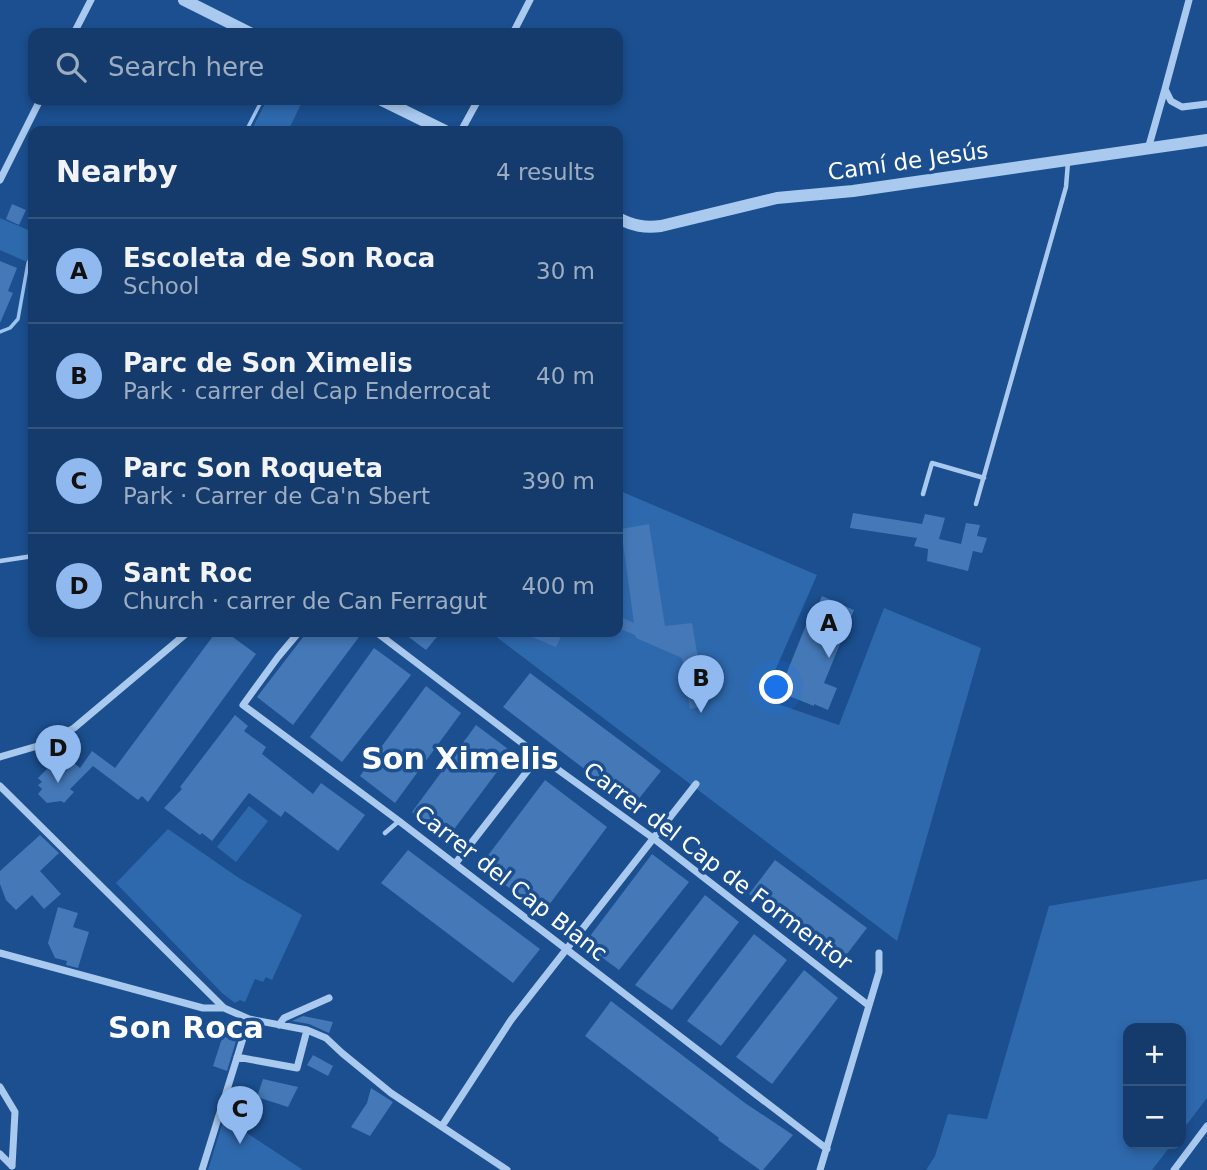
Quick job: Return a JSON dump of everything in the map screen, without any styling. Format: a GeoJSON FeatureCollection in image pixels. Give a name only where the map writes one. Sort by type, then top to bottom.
{"type":"FeatureCollection","features":[{"type":"Feature","properties":{"kind":"street"},"geometry":{"type":"LineString","coordinates":[[77,28],[91,0]]}},
{"type":"Feature","properties":{"kind":"street"},"geometry":{"type":"LineString","coordinates":[[184,0],[240,28]]}},
{"type":"Feature","properties":{"kind":"street"},"geometry":{"type":"LineString","coordinates":[[516,28],[530,0]]}},
{"type":"Feature","properties":{"kind":"street"},"geometry":{"type":"LineString","coordinates":[[1148,149],[1189,0]]}},
{"type":"Feature","properties":{"kind":"street"},"geometry":{"type":"LineString","coordinates":[[1165,89],[1171,102],[1182,107],[1207,104]]}},
{"type":"Feature","properties":{"kind":"street"},"geometry":{"type":"LineString","coordinates":[[0,180],[38,105]]}},
{"type":"Feature","properties":{"kind":"street"},"geometry":{"type":"LineString","coordinates":[[392,105],[435,126]]}},
{"type":"Feature","properties":{"kind":"street"},"geometry":{"type":"LineString","coordinates":[[464,126],[475,105]]}},
{"type":"Feature","properties":{"kind":"street","name":"Camí de Jesús"},"geometry":{"type":"LineString","coordinates":[[623,220],[644,228],[661,226],[777,198],[853,191],[1207,140]]}},
{"type":"Feature","properties":{"kind":"street"},"geometry":{"type":"LineString","coordinates":[[0,757],[41,745],[74,727],[182,637]]}},
{"type":"Feature","properties":{"kind":"street","name":"Carrer del Cap Blanc"},"geometry":{"type":"LineString","coordinates":[[295,637],[243,705],[827,1149]]}},
{"type":"Feature","properties":{"kind":"street","name":"Carrer del Cap de Formentor"},"geometry":{"type":"LineString","coordinates":[[383,637],[653,838],[868,1005]]}},
{"type":"Feature","properties":{"kind":"street"},"geometry":{"type":"LineString","coordinates":[[455,864],[540,756]]}},
{"type":"Feature","properties":{"kind":"street"},"geometry":{"type":"LineString","coordinates":[[442,1126],[511,1020],[696,784]]}},
{"type":"Feature","properties":{"kind":"street"},"geometry":{"type":"LineString","coordinates":[[0,786],[224,1008]]}},
{"type":"Feature","properties":{"kind":"street"},"geometry":{"type":"LineString","coordinates":[[0,953],[203,1008],[224,1008],[249,1018],[307,1030],[326,1038],[391,1093],[507,1170]]}},
{"type":"Feature","properties":{"kind":"street"},"geometry":{"type":"LineString","coordinates":[[820,1170],[879,972],[879,953]]}},
{"type":"Feature","properties":{"kind":"street"},"geometry":{"type":"LineString","coordinates":[[279,1025],[284,1018],[329,998]]}},
{"type":"Feature","properties":{"kind":"street"},"geometry":{"type":"LineString","coordinates":[[202,1170],[249,1018]]}},
{"type":"Feature","properties":{"kind":"street"},"geometry":{"type":"LineString","coordinates":[[237,1057],[297,1068],[307,1030]]}},
{"type":"Feature","properties":{"kind":"street"},"geometry":{"type":"LineString","coordinates":[[0,1087],[15,1112],[12,1166],[0,1154]]}},
{"type":"Feature","properties":{"kind":"street"},"geometry":{"type":"LineString","coordinates":[[1174,1170],[1207,1126]]}},
{"type":"Feature","properties":{"kind":"lane"},"geometry":{"type":"LineString","coordinates":[[976,505],[1066,187],[1068,161]]}},
{"type":"Feature","properties":{"kind":"lane"},"geometry":{"type":"LineString","coordinates":[[923,494],[932,463],[984,478]]}},
{"type":"Feature","properties":{"kind":"lane"},"geometry":{"type":"LineString","coordinates":[[0,561],[28,557]]}},
{"type":"Feature","properties":{"kind":"lane"},"geometry":{"type":"LineString","coordinates":[[385,833],[399,821]]}},
{"type":"Feature","properties":{"kind":"shaded area"},"geometry":{"type":"Polygon","coordinates":[[[264,105],[301,105],[290,126],[254,126],[264,105]]]}},
{"type":"Feature","properties":{"kind":"shaded area"},"geometry":{"type":"Polygon","coordinates":[[[0,218],[28,230],[27,262],[0,250],[0,218]]]}},
{"type":"Feature","properties":{"kind":"shaded area"},"geometry":{"type":"Polygon","coordinates":[[[623,492],[817,575],[763,698],[769,701],[839,725],[884,608],[981,648],[897,941],[497,637],[623,637],[623,492]]]}},
{"type":"Feature","properties":{"kind":"shaded area"},"geometry":{"type":"Polygon","coordinates":[[[249,806],[268,821],[236,862],[217,847],[249,806]]]}},
{"type":"Feature","properties":{"kind":"shaded area"},"geometry":{"type":"Polygon","coordinates":[[[168,829],[239,878],[302,915],[272,980],[266,977],[263,982],[255,979],[245,1002],[240,1000],[235,1003],[222,993],[116,883],[168,829]]]}},
{"type":"Feature","properties":{"kind":"shaded area"},"geometry":{"type":"Polygon","coordinates":[[[1207,879],[1207,1098],[1186,1125],[1186,1023],[1123,1023],[1123,1149],[1168,1149],[1152,1170],[926,1170],[935,1156],[948,1114],[987,1119],[1049,906],[1207,879]]]}},
{"type":"Feature","properties":{"kind":"shaded area"},"geometry":{"type":"Polygon","coordinates":[[[224,1118],[303,1170],[208,1170],[224,1118]]]}},
{"type":"Feature","properties":{"kind":"building"},"geometry":{"type":"Polygon","coordinates":[[[12,204],[26,210],[19,225],[6,219],[12,204]]]}},
{"type":"Feature","properties":{"kind":"building"},"geometry":{"type":"Polygon","coordinates":[[[0,261],[17,268],[8,291],[13,293],[0,323],[0,261]]]}},
{"type":"Feature","properties":{"kind":"building"},"geometry":{"type":"Polygon","coordinates":[[[853,513],[922,524],[925,514],[945,518],[939,539],[961,544],[966,523],[980,525],[977,536],[987,538],[982,553],[973,551],[968,571],[927,561],[928,549],[914,546],[917,538],[850,528],[853,513]]]}},
{"type":"Feature","properties":{"kind":"building"},"geometry":{"type":"Polygon","coordinates":[[[649,524],[665,626],[692,623],[706,706],[690,709],[682,658],[623,630],[623,618],[634,623],[623,529],[649,524]]]}},
{"type":"Feature","properties":{"kind":"building"},"geometry":{"type":"Polygon","coordinates":[[[822,596],[854,610],[824,683],[837,688],[828,710],[779,692],[812,610],[815,612],[822,596]]]}},
{"type":"Feature","properties":{"kind":"building"},"geometry":{"type":"Polygon","coordinates":[[[212,637],[233,637],[256,654],[148,802],[142,796],[138,800],[93,766],[70,789],[74,792],[64,803],[47,803],[38,794],[42,789],[38,785],[42,782],[38,778],[55,761],[65,771],[74,763],[80,768],[92,751],[115,768],[212,637]]]}},
{"type":"Feature","properties":{"kind":"building"},"geometry":{"type":"Polygon","coordinates":[[[303,637],[359,637],[293,725],[257,697],[303,637]]]}},
{"type":"Feature","properties":{"kind":"building"},"geometry":{"type":"Polygon","coordinates":[[[409,637],[437,637],[426,650],[409,637]]]}},
{"type":"Feature","properties":{"kind":"building"},"geometry":{"type":"Polygon","coordinates":[[[532,637],[561,637],[556,647],[532,637]]]}},
{"type":"Feature","properties":{"kind":"building"},"geometry":{"type":"Polygon","coordinates":[[[374,648],[411,675],[342,762],[310,737],[374,648]]]}},
{"type":"Feature","properties":{"kind":"building"},"geometry":{"type":"Polygon","coordinates":[[[530,673],[661,771],[633,806],[503,707],[530,673]]]}},
{"type":"Feature","properties":{"kind":"building"},"geometry":{"type":"Polygon","coordinates":[[[426,686],[461,713],[395,803],[360,776],[426,686]]]}},
{"type":"Feature","properties":{"kind":"building"},"geometry":{"type":"Polygon","coordinates":[[[235,715],[248,726],[244,731],[266,747],[262,754],[313,794],[321,783],[365,815],[338,851],[285,811],[281,817],[249,793],[212,841],[164,808],[182,789],[180,787],[235,715]]]}},
{"type":"Feature","properties":{"kind":"building"},"geometry":{"type":"Polygon","coordinates":[[[476,725],[512,752],[446,840],[412,812],[476,725]]]}},
{"type":"Feature","properties":{"kind":"building"},"geometry":{"type":"Polygon","coordinates":[[[545,780],[607,827],[543,913],[480,866],[545,780]]]}},
{"type":"Feature","properties":{"kind":"building"},"geometry":{"type":"Polygon","coordinates":[[[40,835],[59,853],[40,871],[61,894],[44,909],[32,895],[16,910],[6,900],[0,884],[0,871],[40,835]]]}},
{"type":"Feature","properties":{"kind":"building"},"geometry":{"type":"Polygon","coordinates":[[[408,850],[540,949],[513,983],[381,883],[408,850]]]}},
{"type":"Feature","properties":{"kind":"building"},"geometry":{"type":"Polygon","coordinates":[[[652,854],[689,882],[619,970],[584,944],[652,854]]]}},
{"type":"Feature","properties":{"kind":"building"},"geometry":{"type":"Polygon","coordinates":[[[775,860],[867,928],[840,963],[749,894],[775,860]]]}},
{"type":"Feature","properties":{"kind":"building"},"geometry":{"type":"Polygon","coordinates":[[[705,895],[739,922],[672,1010],[635,985],[705,895]]]}},
{"type":"Feature","properties":{"kind":"building"},"geometry":{"type":"Polygon","coordinates":[[[58,907],[78,913],[73,927],[89,932],[78,968],[55,958],[48,943],[58,907]]]}},
{"type":"Feature","properties":{"kind":"building"},"geometry":{"type":"Polygon","coordinates":[[[754,934],[787,960],[721,1046],[687,1021],[754,934]]]}},
{"type":"Feature","properties":{"kind":"building"},"geometry":{"type":"Polygon","coordinates":[[[804,970],[838,998],[772,1084],[736,1057],[804,970]]]}},
{"type":"Feature","properties":{"kind":"building"},"geometry":{"type":"Polygon","coordinates":[[[611,1001],[745,1103],[793,1135],[763,1170],[718,1140],[719,1138],[585,1036],[611,1001]]]}},
{"type":"Feature","properties":{"kind":"building"},"geometry":{"type":"Polygon","coordinates":[[[303,1016],[333,1022],[329,1033],[309,1024],[292,1021],[303,1016]]]}},
{"type":"Feature","properties":{"kind":"building"},"geometry":{"type":"Polygon","coordinates":[[[226,1026],[239,1031],[227,1071],[213,1066],[226,1026]]]}},
{"type":"Feature","properties":{"kind":"building"},"geometry":{"type":"Polygon","coordinates":[[[313,1055],[333,1066],[328,1076],[307,1065],[313,1055]]]}},
{"type":"Feature","properties":{"kind":"building"},"geometry":{"type":"Polygon","coordinates":[[[263,1079],[298,1087],[288,1107],[257,1097],[263,1079]]]}},
{"type":"Feature","properties":{"kind":"building"},"geometry":{"type":"Polygon","coordinates":[[[371,1088],[393,1102],[370,1136],[351,1127],[367,1103],[371,1088]]]}},
{"type":"Feature","properties":{"kind":"building"},"geometry":{"type":"Polygon","coordinates":[[[230,1101],[243,1111],[238,1122],[226,1114],[230,1101]]]}},
{"type":"Feature","properties":{"kind":"waterway"},"geometry":{"type":"LineString","coordinates":[[249,126],[259,105]]}},
{"type":"Feature","properties":{"kind":"waterway"},"geometry":{"type":"LineString","coordinates":[[0,332],[10,328],[18,319],[28,263]]}},
{"type":"Feature","properties":{"kind":"place","name":"Escoleta de Son Roca"},"geometry":{"type":"Point","coordinates":[829,658]}},
{"type":"Feature","properties":{"kind":"place","name":"Parc de Son Ximelis"},"geometry":{"type":"Point","coordinates":[701,713]}},
{"type":"Feature","properties":{"kind":"place","name":"Sant Roc"},"geometry":{"type":"Point","coordinates":[58,783]}},
{"type":"Feature","properties":{"kind":"place","name":"Parc Son Roqueta"},"geometry":{"type":"Point","coordinates":[240,1144]}},
{"type":"Feature","properties":{"kind":"district","name":"Son Ximelis"},"geometry":{"type":"Point","coordinates":[460,758]}},
{"type":"Feature","properties":{"kind":"district","name":"Son Roca"},"geometry":{"type":"Point","coordinates":[186,1027]}}]}
